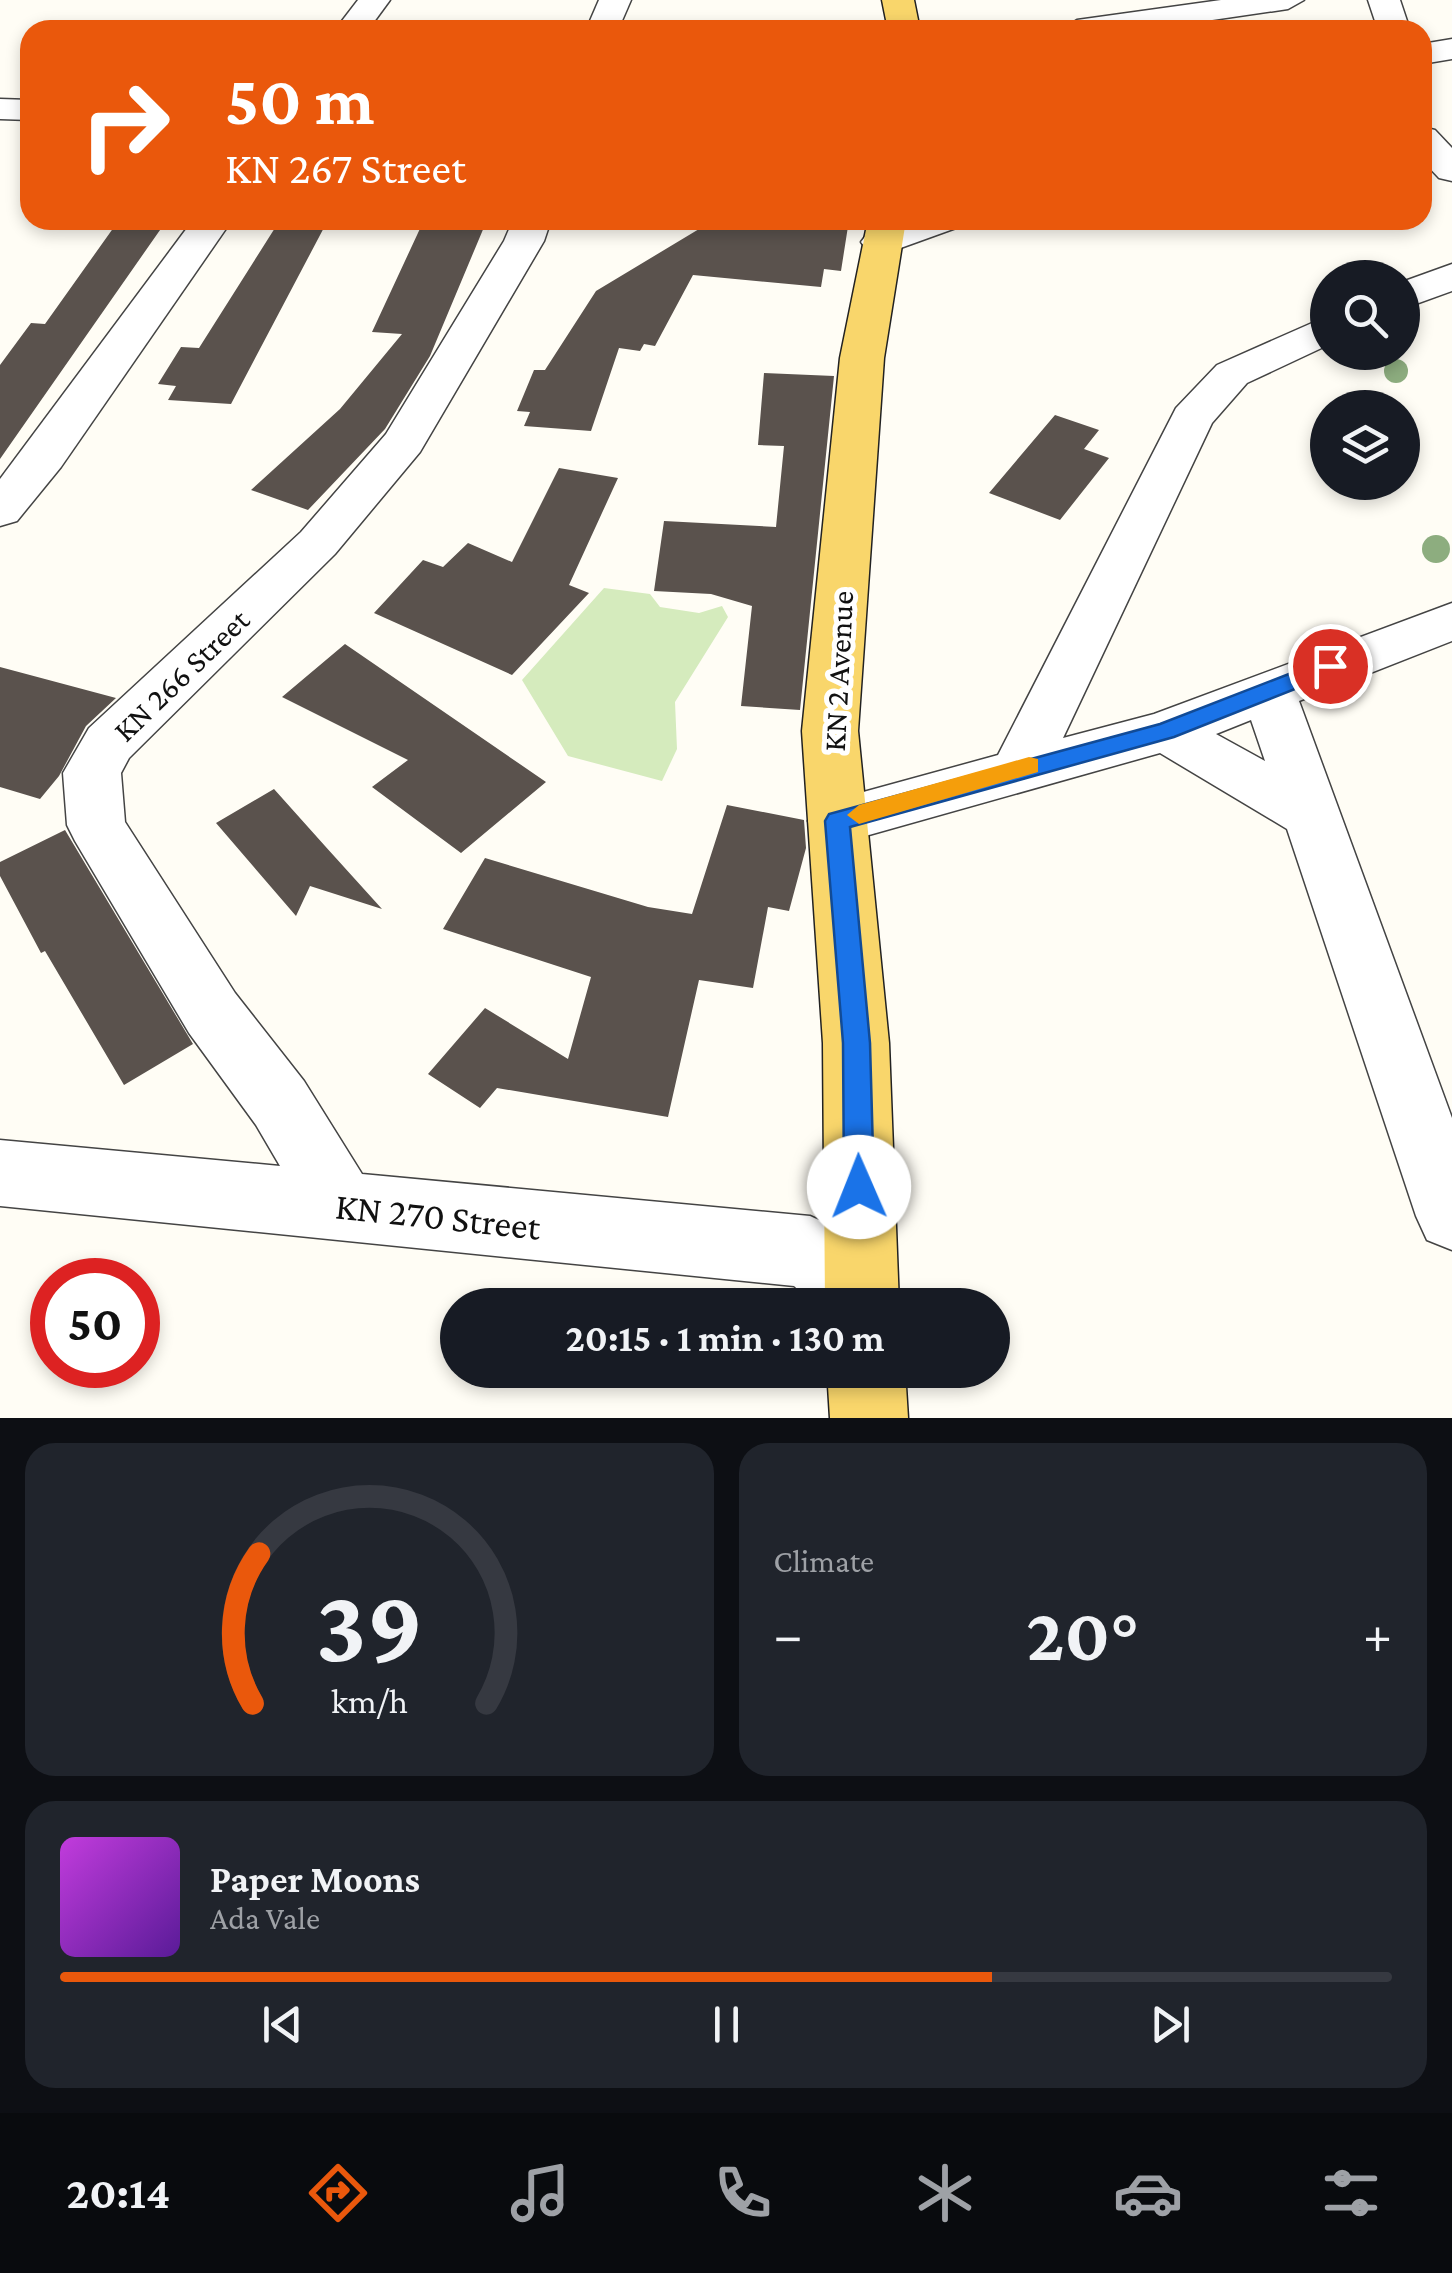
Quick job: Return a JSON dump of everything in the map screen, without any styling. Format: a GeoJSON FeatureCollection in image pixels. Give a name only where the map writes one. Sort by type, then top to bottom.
{"type":"FeatureCollection","features":[{"type":"Feature","properties":{"kind":"main road","name":"KN 2 Avenue"},"geometry":{"type":"LineString","coordinates":[[862,1288],[856,1043],[830,732],[862,358],[884,231]]}},
{"type":"Feature","properties":{"kind":"main road"},"geometry":{"type":"LineString","coordinates":[[867,1388],[868,1418]]}},
{"type":"Feature","properties":{"kind":"street"},"geometry":{"type":"LineString","coordinates":[[1070,0],[1140,20],[1288,0]]}},
{"type":"Feature","properties":{"kind":"street"},"geometry":{"type":"LineString","coordinates":[[1432,149],[1452,170]]}},
{"type":"Feature","properties":{"kind":"street"},"geometry":{"type":"LineString","coordinates":[[0,510],[45,457],[206,230]]}},
{"type":"Feature","properties":{"kind":"street","name":"KN 266 Street"},"geometry":{"type":"LineString","coordinates":[[342,1207],[280,1104],[212,1013],[96,824],[92,773],[109,743],[318,543],[404,442],[528,230]]}},
{"type":"Feature","properties":{"kind":"street"},"geometry":{"type":"LineString","coordinates":[[1420,289],[1452,276]]}},
{"type":"Feature","properties":{"kind":"street"},"geometry":{"type":"LineString","coordinates":[[1020,768],[1192,418],[1232,374],[1310,337]]}},
{"type":"Feature","properties":{"kind":"street"},"geometry":{"type":"LineString","coordinates":[[837,821],[1166,731],[1452,621]]}},
{"type":"Feature","properties":{"kind":"street"},"geometry":{"type":"LineString","coordinates":[[1268,692],[1452,1216]]}},
{"type":"Feature","properties":{"kind":"street"},"geometry":{"type":"LineString","coordinates":[[1166,731],[1308,813]]}},
{"type":"Feature","properties":{"kind":"street","name":"KN 270 Street"},"geometry":{"type":"LineString","coordinates":[[0,1174],[810,1252],[849,1288]]}},
{"type":"Feature","properties":{"kind":"green space"},"geometry":{"type":"Polygon","coordinates":[[[604,588],[650,594],[660,607],[699,613],[722,606],[728,617],[675,702],[677,749],[662,781],[568,756],[522,680],[604,588]]]}},
{"type":"Feature","properties":{"kind":"building"},"geometry":{"type":"Polygon","coordinates":[[[112,230],[160,230],[0,459],[0,365],[31,323],[45,324],[112,230]]]}},
{"type":"Feature","properties":{"kind":"building"},"geometry":{"type":"Polygon","coordinates":[[[274,230],[323,230],[231,404],[168,400],[176,386],[158,384],[181,347],[199,348],[274,230]]]}},
{"type":"Feature","properties":{"kind":"building"},"geometry":{"type":"Polygon","coordinates":[[[419,230],[483,230],[430,356],[385,429],[308,510],[251,490],[340,409],[402,334],[372,332],[419,230]]]}},
{"type":"Feature","properties":{"kind":"building"},"geometry":{"type":"Polygon","coordinates":[[[697,230],[847,230],[841,271],[824,269],[821,287],[693,275],[655,346],[644,344],[640,351],[619,348],[591,431],[524,426],[530,412],[517,411],[534,370],[545,370],[596,291],[697,230]]]}},
{"type":"Feature","properties":{"kind":"building"},"geometry":{"type":"Polygon","coordinates":[[[764,373],[834,376],[800,710],[741,706],[752,606],[711,594],[654,591],[664,521],[776,527],[784,446],[758,445],[764,373]]]}},
{"type":"Feature","properties":{"kind":"building"},"geometry":{"type":"Polygon","coordinates":[[[1055,415],[1099,430],[1084,449],[1109,458],[1060,520],[989,493],[1055,415]]]}},
{"type":"Feature","properties":{"kind":"building"},"geometry":{"type":"Polygon","coordinates":[[[559,468],[618,478],[569,585],[589,593],[512,675],[374,613],[423,560],[443,567],[468,543],[512,562],[559,468]]]}},
{"type":"Feature","properties":{"kind":"building"},"geometry":{"type":"Polygon","coordinates":[[[345,644],[546,782],[461,853],[372,787],[408,760],[282,697],[345,644]]]}},
{"type":"Feature","properties":{"kind":"building"},"geometry":{"type":"Polygon","coordinates":[[[0,667],[116,698],[86,726],[59,776],[40,799],[0,787],[0,667]]]}},
{"type":"Feature","properties":{"kind":"building"},"geometry":{"type":"Polygon","coordinates":[[[274,789],[382,909],[310,886],[296,916],[216,823],[274,789]]]}},
{"type":"Feature","properties":{"kind":"building"},"geometry":{"type":"Polygon","coordinates":[[[727,805],[804,820],[806,848],[789,911],[768,907],[753,988],[699,980],[668,1117],[497,1088],[480,1108],[428,1074],[485,1008],[568,1059],[591,977],[443,929],[485,858],[648,907],[692,914],[727,805]]]}},
{"type":"Feature","properties":{"kind":"building"},"geometry":{"type":"Polygon","coordinates":[[[65,830],[193,1044],[124,1085],[45,951],[41,953],[0,876],[0,862],[65,830]]]}},
{"type":"Feature","properties":{"kind":"slow traffic"},"geometry":{"type":"LineString","coordinates":[[859,815],[1029,765]]}},
{"type":"Feature","properties":{"kind":"route"},"geometry":{"type":"LineString","coordinates":[[859,1187],[856,1043],[837,821],[1166,731],[1330,666]]}}]}
